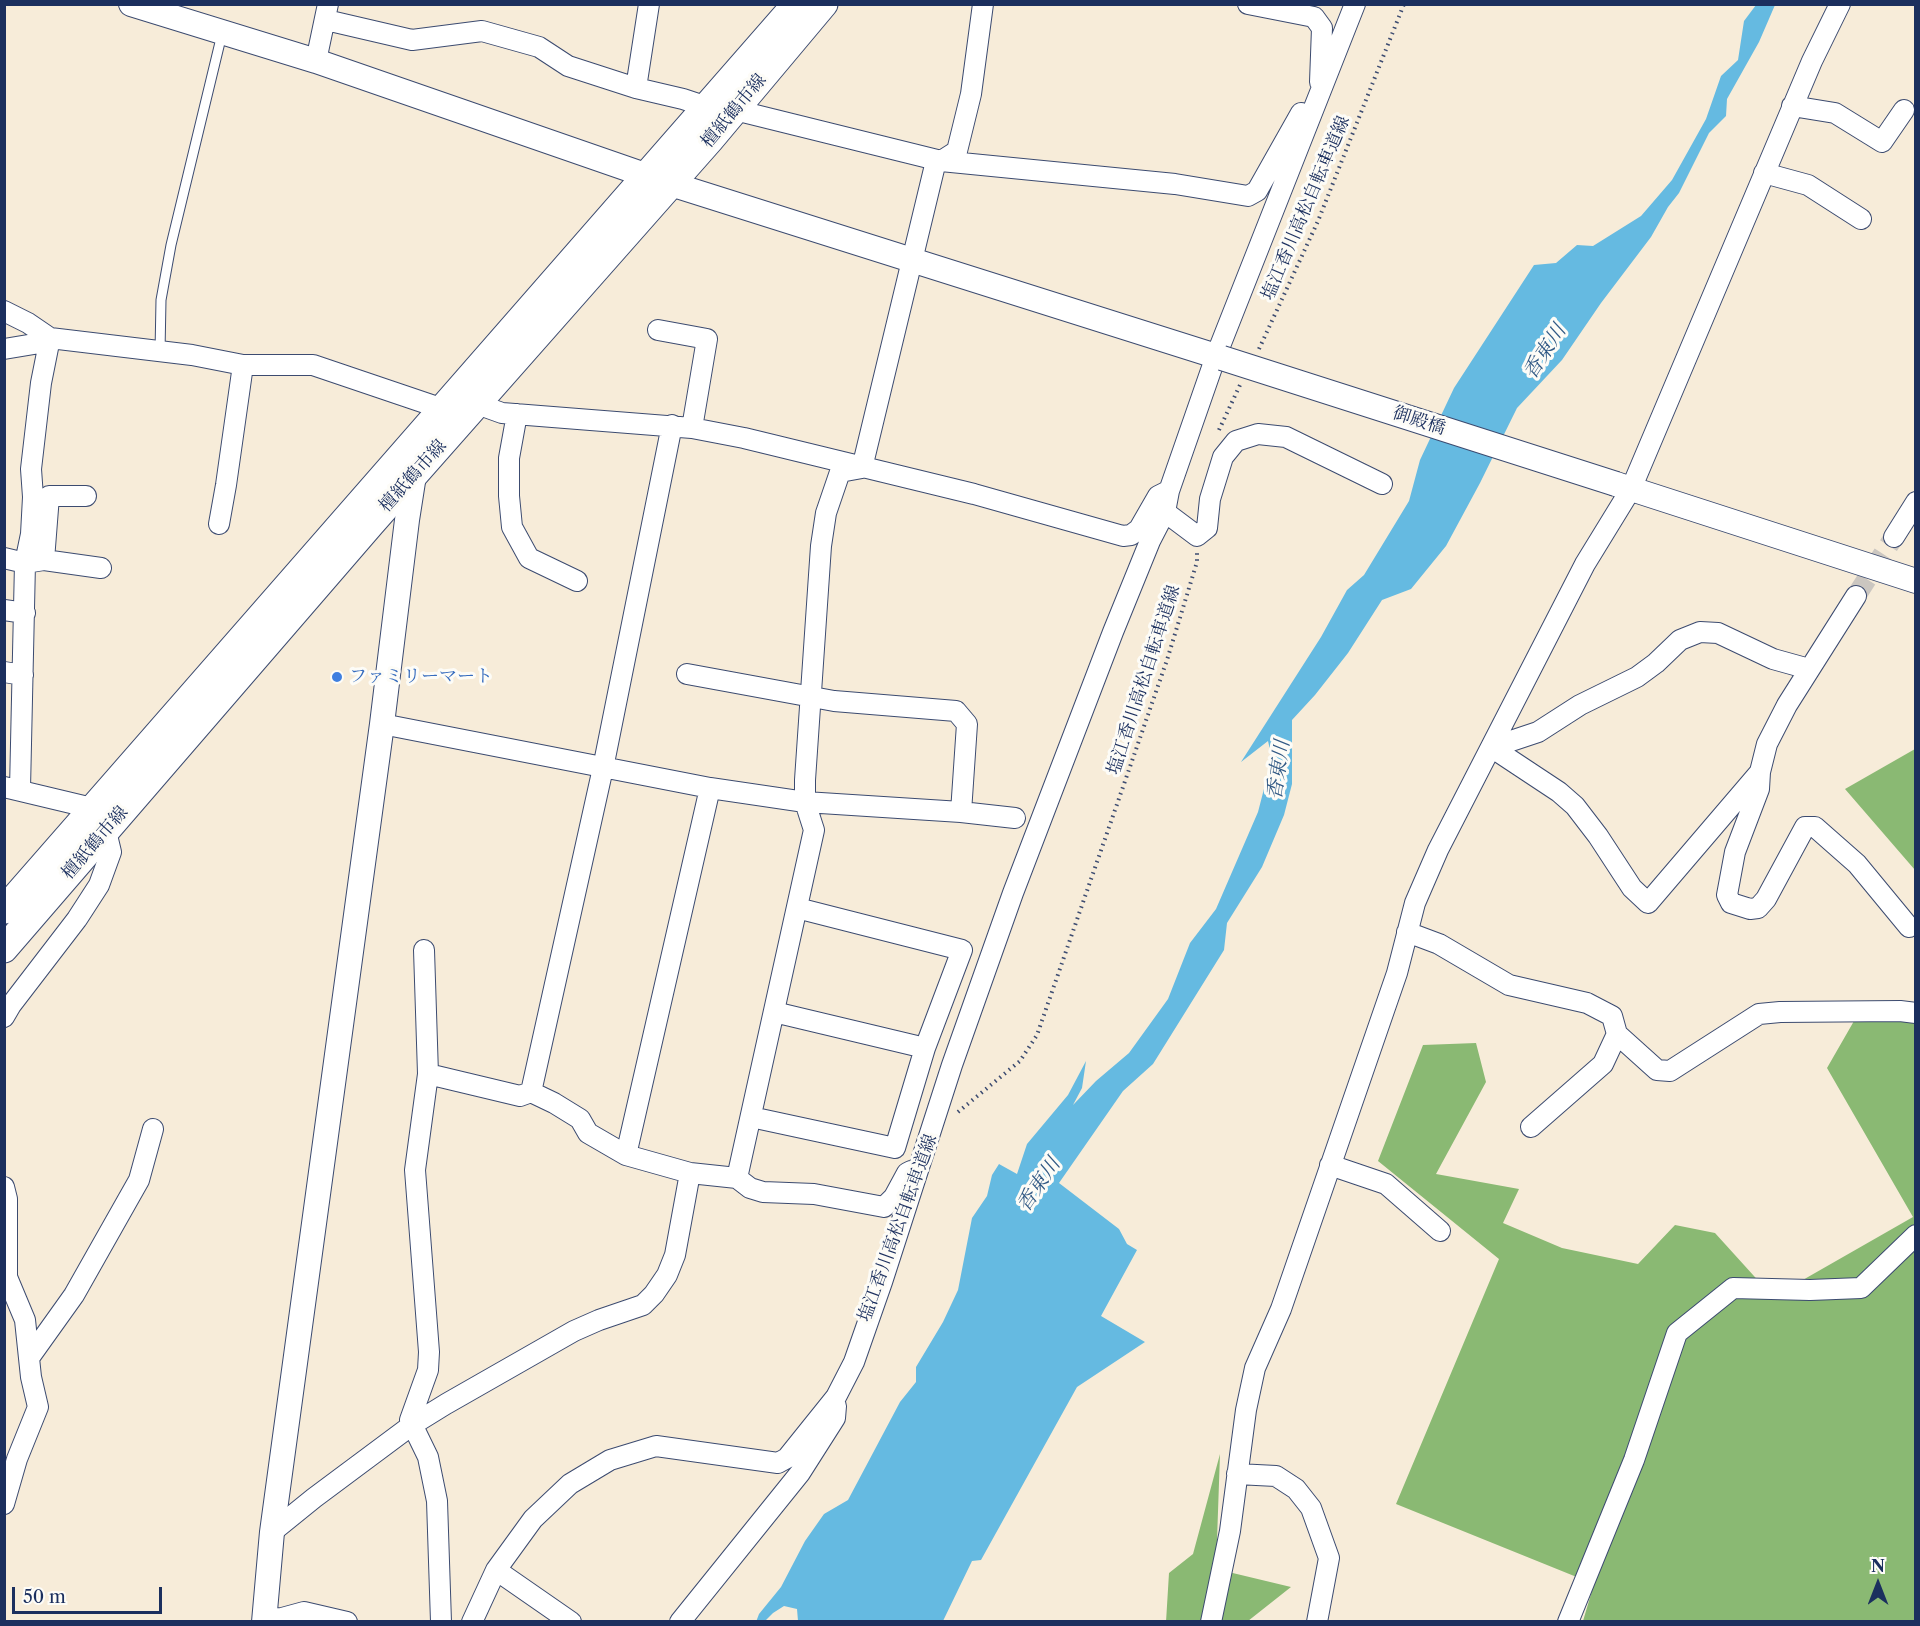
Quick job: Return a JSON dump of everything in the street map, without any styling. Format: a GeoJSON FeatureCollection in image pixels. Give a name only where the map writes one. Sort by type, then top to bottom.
{"type":"FeatureCollection","features":[{"type":"Feature","properties":{"kind":"main road","name":"檀紙鶴市線"},"geometry":{"type":"LineString","coordinates":[[4,949],[477,404],[659,180],[707,107],[796,4]]}},
{"type":"Feature","properties":{"kind":"main road","name":"檀紙鶴市線"},"geometry":{"type":"LineString","coordinates":[[4,910],[420,434],[659,180],[735,110],[824,4]]}},
{"type":"Feature","properties":{"kind":"street","name":"御殿橋"},"geometry":{"type":"LineString","coordinates":[[131,4],[316,61],[659,180],[1916,581]]}},
{"type":"Feature","properties":{"kind":"street"},"geometry":{"type":"LineString","coordinates":[[636,88],[649,4]]}},
{"type":"Feature","properties":{"kind":"street"},"geometry":{"type":"LineString","coordinates":[[862,468],[935,165],[957,151],[971,94],[983,4]]}},
{"type":"Feature","properties":{"kind":"street"},"geometry":{"type":"LineString","coordinates":[[735,110],[941,161],[1175,184],[1248,196],[1257,191],[1305,107],[1320,92],[1319,66],[1322,28],[1314,17],[1248,4]]}},
{"type":"Feature","properties":{"kind":"street"},"geometry":{"type":"LineString","coordinates":[[472,1622],[496,1570],[533,1519],[570,1484],[610,1460],[656,1446],[778,1463],[787,1458],[836,1397],[858,1352],[952,1065],[1017,882],[1113,632],[1150,541],[1165,512],[1168,491],[1355,4]]}},
{"type":"Feature","properties":{"kind":"street"},"geometry":{"type":"LineString","coordinates":[[1211,1622],[1230,1531],[1255,1368],[1281,1309],[1396,974],[1415,903],[1438,850],[1624,487],[1812,61],[1840,4]]}},
{"type":"Feature","properties":{"kind":"street"},"geometry":{"type":"LineString","coordinates":[[316,61],[327,12],[412,40],[482,32],[540,47],[568,66],[636,88],[707,107]]}},
{"type":"Feature","properties":{"kind":"street"},"geometry":{"type":"LineString","coordinates":[[1792,106],[1835,113],[1882,142],[1904,110]]}},
{"type":"Feature","properties":{"kind":"street"},"geometry":{"type":"LineString","coordinates":[[1764,173],[1808,185],[1861,219]]}},
{"type":"Feature","properties":{"kind":"street"},"geometry":{"type":"LineString","coordinates":[[4,312],[28,323],[50,339]]}},
{"type":"Feature","properties":{"kind":"street"},"geometry":{"type":"LineString","coordinates":[[658,330],[706,339],[692,428]]}},
{"type":"Feature","properties":{"kind":"street"},"geometry":{"type":"LineString","coordinates":[[35,562],[31,534],[33,497],[31,469],[41,383],[50,339]]}},
{"type":"Feature","properties":{"kind":"street"},"geometry":{"type":"LineString","coordinates":[[4,349],[50,339],[192,355],[243,365],[313,365],[443,409]]}},
{"type":"Feature","properties":{"kind":"street"},"geometry":{"type":"LineString","coordinates":[[219,524],[243,365]]}},
{"type":"Feature","properties":{"kind":"street"},"geometry":{"type":"LineString","coordinates":[[477,404],[502,413],[672,425],[744,438],[974,494],[1122,536],[1131,535],[1139,529],[1158,496],[1168,491]]}},
{"type":"Feature","properties":{"kind":"street"},"geometry":{"type":"LineString","coordinates":[[517,414],[509,458],[512,527],[529,558],[577,581]]}},
{"type":"Feature","properties":{"kind":"street"},"geometry":{"type":"LineString","coordinates":[[531,1092],[603,768],[672,425]]}},
{"type":"Feature","properties":{"kind":"street"},"geometry":{"type":"LineString","coordinates":[[347,1622],[303,1612],[264,1620],[272,1532],[420,434]]}},
{"type":"Feature","properties":{"kind":"street"},"geometry":{"type":"LineString","coordinates":[[1165,512],[1197,536],[1207,528],[1210,499],[1223,458],[1236,441],[1258,434],[1286,436],[1382,484]]}},
{"type":"Feature","properties":{"kind":"street"},"geometry":{"type":"LineString","coordinates":[[737,1179],[814,830],[805,802],[821,546],[826,513],[840,472],[862,468]]}},
{"type":"Feature","properties":{"kind":"street"},"geometry":{"type":"LineString","coordinates":[[86,496],[49,496],[14,674],[12,788],[92,808]]}},
{"type":"Feature","properties":{"kind":"street"},"geometry":{"type":"LineString","coordinates":[[1894,537],[1916,502]]}},
{"type":"Feature","properties":{"kind":"street"},"geometry":{"type":"LineString","coordinates":[[4,558],[101,568]]}},
{"type":"Feature","properties":{"kind":"street"},"geometry":{"type":"LineString","coordinates":[[1856,596],[1787,705],[1767,744],[1760,772],[1759,789],[1735,852],[1727,895],[1731,903],[1750,909],[1758,908],[1766,899],[1805,827],[1815,827],[1857,864],[1909,927]]}},
{"type":"Feature","properties":{"kind":"street"},"geometry":{"type":"LineString","coordinates":[[4,609],[25,613]]}},
{"type":"Feature","properties":{"kind":"street"},"geometry":{"type":"LineString","coordinates":[[1493,744],[1508,742],[1538,732],[1580,705],[1637,677],[1680,640],[1700,632],[1718,633],[1773,659],[1809,669]]}},
{"type":"Feature","properties":{"kind":"street"},"geometry":{"type":"LineString","coordinates":[[687,674],[834,701],[956,711],[967,724],[961,812]]}},
{"type":"Feature","properties":{"kind":"street"},"geometry":{"type":"LineString","coordinates":[[382,724],[710,788],[805,802],[961,812],[1015,818]]}},
{"type":"Feature","properties":{"kind":"street"},"geometry":{"type":"LineString","coordinates":[[1493,744],[1575,806],[1632,888],[1648,903],[1760,772]]}},
{"type":"Feature","properties":{"kind":"street"},"geometry":{"type":"LineString","coordinates":[[626,1155],[710,788]]}},
{"type":"Feature","properties":{"kind":"street"},"geometry":{"type":"LineString","coordinates":[[4,1017],[78,919],[99,885],[111,852],[106,831]]}},
{"type":"Feature","properties":{"kind":"street"},"geometry":{"type":"LineString","coordinates":[[751,1117],[895,1148],[925,1048],[962,950],[797,908]]}},
{"type":"Feature","properties":{"kind":"street"},"geometry":{"type":"LineString","coordinates":[[1407,932],[1439,944],[1509,985],[1587,1003],[1612,1016],[1617,1034],[1657,1070],[1670,1071],[1759,1014],[1900,1011],[1916,1013]]}},
{"type":"Feature","properties":{"kind":"street"},"geometry":{"type":"LineString","coordinates":[[424,950],[428,1074],[415,1170],[429,1352],[428,1370],[410,1420],[428,1457],[437,1501],[441,1622]]}},
{"type":"Feature","properties":{"kind":"street"},"geometry":{"type":"LineString","coordinates":[[774,1012],[925,1048]]}},
{"type":"Feature","properties":{"kind":"street"},"geometry":{"type":"LineString","coordinates":[[1531,1127],[1603,1064],[1617,1034]]}},
{"type":"Feature","properties":{"kind":"street"},"geometry":{"type":"LineString","coordinates":[[428,1074],[520,1096],[531,1092],[580,1119],[588,1133],[626,1155],[690,1173],[737,1179],[750,1188],[763,1192],[814,1194],[884,1207],[894,1197],[908,1173],[918,1169]]}},
{"type":"Feature","properties":{"kind":"street"},"geometry":{"type":"LineString","coordinates":[[29,1358],[74,1295],[140,1180],[153,1129]]}},
{"type":"Feature","properties":{"kind":"street"},"geometry":{"type":"LineString","coordinates":[[1330,1165],[1386,1184],[1440,1231]]}},
{"type":"Feature","properties":{"kind":"street"},"geometry":{"type":"LineString","coordinates":[[272,1532],[412,1425],[574,1331],[643,1305],[667,1275],[675,1255],[690,1173]]}},
{"type":"Feature","properties":{"kind":"street"},"geometry":{"type":"LineString","coordinates":[[4,1186],[7,1199],[8,1277],[25,1320],[31,1377],[38,1407],[16,1459],[4,1504]]}},
{"type":"Feature","properties":{"kind":"street"},"geometry":{"type":"LineString","coordinates":[[1568,1622],[1634,1460],[1677,1333],[1733,1288],[1810,1290],[1861,1288],[1916,1235]]}},
{"type":"Feature","properties":{"kind":"street"},"geometry":{"type":"LineString","coordinates":[[680,1622],[800,1473],[835,1418],[836,1397]]}},
{"type":"Feature","properties":{"kind":"street"},"geometry":{"type":"LineString","coordinates":[[1237,1474],[1276,1476],[1296,1489],[1311,1508],[1329,1558],[1317,1622]]}},
{"type":"Feature","properties":{"kind":"street"},"geometry":{"type":"LineString","coordinates":[[496,1570],[571,1622]]}},
{"type":"Feature","properties":{"kind":"lane"},"geometry":{"type":"LineString","coordinates":[[160,352],[161,300],[171,245],[223,32]]}},
{"type":"Feature","properties":{"kind":"path","name":"塩江香川高松自転車道線"},"geometry":{"type":"LineString","coordinates":[[1257,352],[1318,220],[1404,4]]}},
{"type":"Feature","properties":{"kind":"path"},"geometry":{"type":"LineString","coordinates":[[1218,434],[1242,382]]}},
{"type":"Feature","properties":{"kind":"path","name":"塩江香川高松自転車道線"},"geometry":{"type":"LineString","coordinates":[[957,1112],[1020,1061],[1037,1035],[1167,660],[1197,562],[1197,536]]}},
{"type":"Feature","properties":{"kind":"green space"},"geometry":{"type":"Polygon","coordinates":[[[1915,749],[1915,870],[1845,789],[1915,749]]]}},
{"type":"Feature","properties":{"kind":"green space"},"geometry":{"type":"Polygon","coordinates":[[[1854,1021],[1915,1021],[1915,1621],[1583,1621],[1594,1584],[1396,1504],[1499,1259],[1378,1161],[1423,1045],[1476,1043],[1486,1082],[1436,1174],[1519,1189],[1503,1223],[1562,1248],[1638,1264],[1675,1225],[1715,1233],[1773,1297],[1913,1217],[1827,1068],[1854,1021]]]}},
{"type":"Feature","properties":{"kind":"green space"},"geometry":{"type":"Polygon","coordinates":[[[1220,1454],[1216,1569],[1291,1587],[1248,1621],[1166,1622],[1169,1573],[1193,1554],[1220,1454]]]}},
{"type":"Feature","properties":{"kind":"water","name":"香東川"},"geometry":{"type":"Polygon","coordinates":[[[1756,5],[1775,5],[1759,42],[1727,99],[1726,116],[1709,133],[1679,193],[1651,237],[1601,303],[1562,360],[1517,408],[1446,546],[1411,589],[1382,600],[1348,653],[1292,720],[1292,784],[1284,815],[1262,867],[1227,923],[1224,950],[1153,1064],[1123,1091],[1059,1183],[1119,1229],[1127,1244],[1137,1250],[1101,1316],[1145,1342],[1077,1387],[981,1560],[972,1561],[943,1621],[798,1621],[797,1609],[784,1606],[765,1621],[756,1622],[759,1614],[781,1587],[805,1541],[824,1514],[848,1500],[900,1402],[916,1382],[916,1367],[943,1322],[958,1290],[972,1218],[987,1196],[992,1175],[999,1164],[1017,1174],[1027,1144],[1068,1095],[1086,1061],[1082,1088],[1073,1105],[1096,1081],[1129,1053],[1168,999],[1190,943],[1216,909],[1258,812],[1272,758],[1268,741],[1241,762],[1321,637],[1347,590],[1364,575],[1409,501],[1420,460],[1454,388],[1534,265],[1556,263],[1577,245],[1593,246],[1641,216],[1672,180],[1706,119],[1721,76],[1738,60],[1744,21],[1756,5]]]}},
{"type":"Feature","properties":{"kind":"tunnel"},"geometry":{"type":"LineString","coordinates":[[1856,596],[1894,537]]}},
{"type":"Feature","properties":{"kind":"place","name":"ファミリーマート"},"geometry":{"type":"Point","coordinates":[337,677]}}]}
